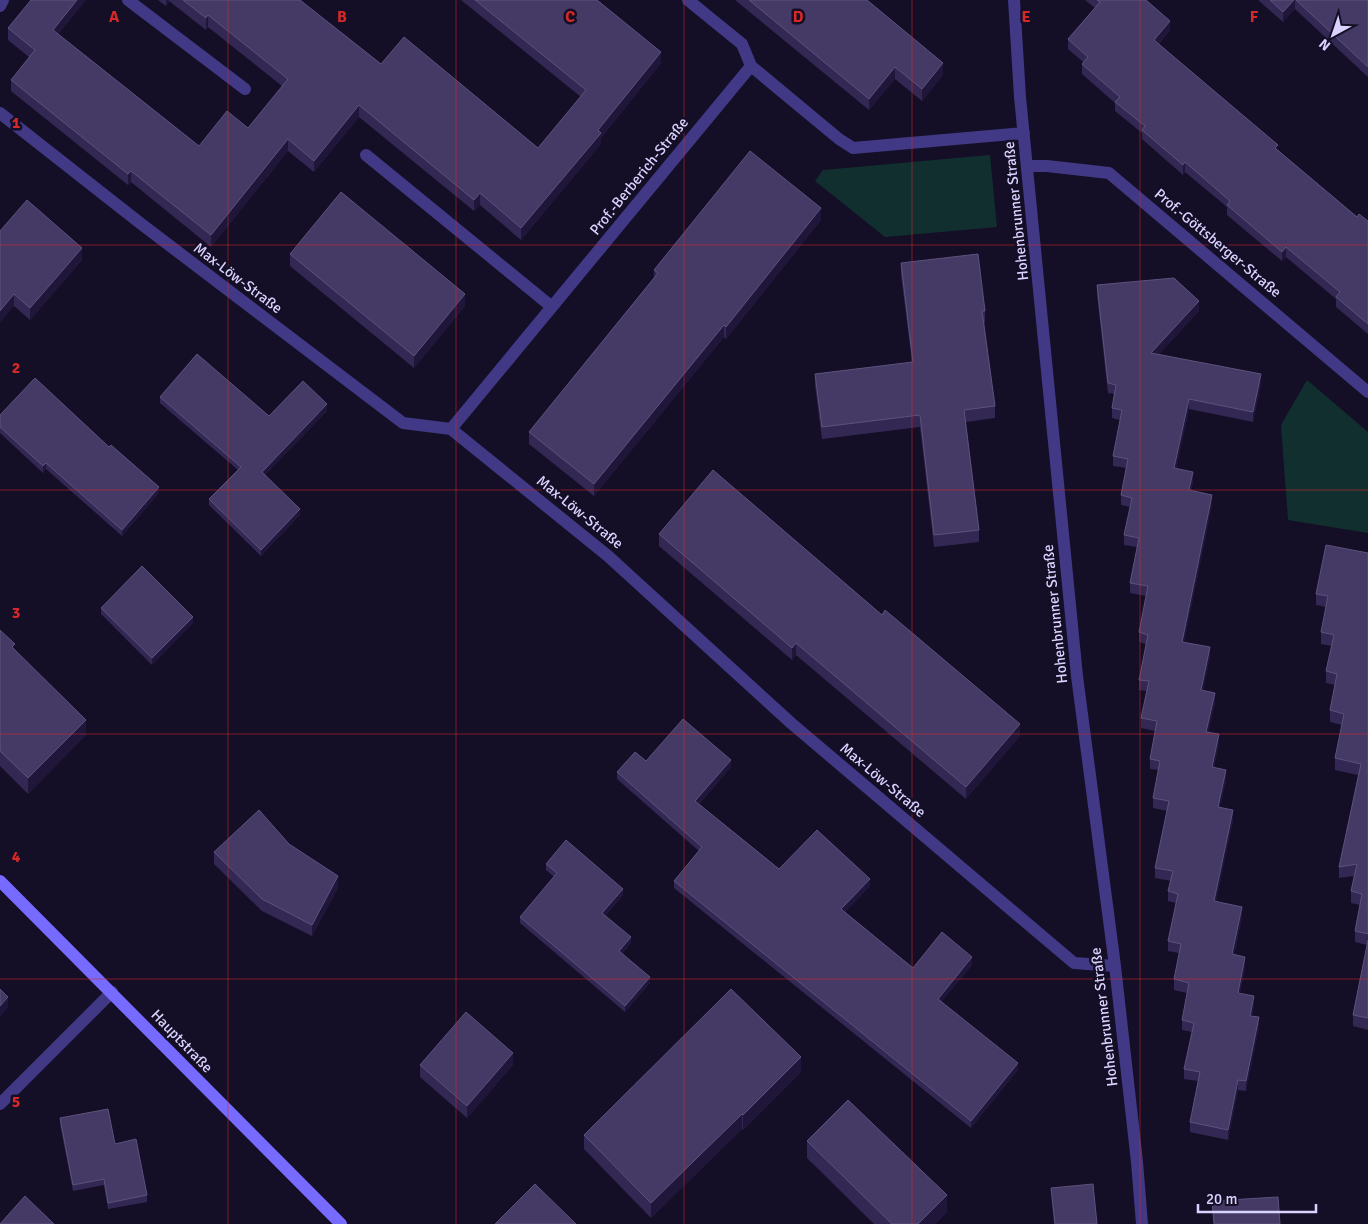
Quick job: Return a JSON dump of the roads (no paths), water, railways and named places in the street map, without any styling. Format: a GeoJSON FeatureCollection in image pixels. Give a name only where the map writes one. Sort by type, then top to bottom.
{"type":"FeatureCollection","features":[{"type":"Feature","properties":{"kind":"street"},"geometry":{"type":"LineString","coordinates":[[0,6],[3,0]]}},
{"type":"Feature","properties":{"kind":"street"},"geometry":{"type":"LineString","coordinates":[[128,0],[245,89]]}},
{"type":"Feature","properties":{"kind":"street"},"geometry":{"type":"LineString","coordinates":[[688,0],[742,44],[751,66],[839,139],[853,148],[1024,133]]}},
{"type":"Feature","properties":{"kind":"street","name":"Hohenbrunner Straße"},"geometry":{"type":"LineString","coordinates":[[1014,0],[1024,133],[1077,676],[1115,966],[1138,1162],[1142,1224]]}},
{"type":"Feature","properties":{"kind":"street","name":"Prof.-Berberich-Straße"},"geometry":{"type":"LineString","coordinates":[[451,429],[751,66]]}},
{"type":"Feature","properties":{"kind":"street","name":"Max-Löw-Straße"},"geometry":{"type":"LineString","coordinates":[[0,113],[140,223],[403,423],[451,429],[608,556],[791,723],[1074,963],[1115,966]]}},
{"type":"Feature","properties":{"kind":"street"},"geometry":{"type":"LineString","coordinates":[[366,155],[552,307]]}},
{"type":"Feature","properties":{"kind":"street","name":"Prof.-Göttsberger-Straße"},"geometry":{"type":"LineString","coordinates":[[1028,166],[1109,172],[1368,392]]}},
{"type":"Feature","properties":{"kind":"street","name":"Hauptstraße"},"geometry":{"type":"LineString","coordinates":[[0,881],[341,1224]]}},
{"type":"Feature","properties":{"kind":"street"},"geometry":{"type":"LineString","coordinates":[[0,1104],[112,992]]}}]}
